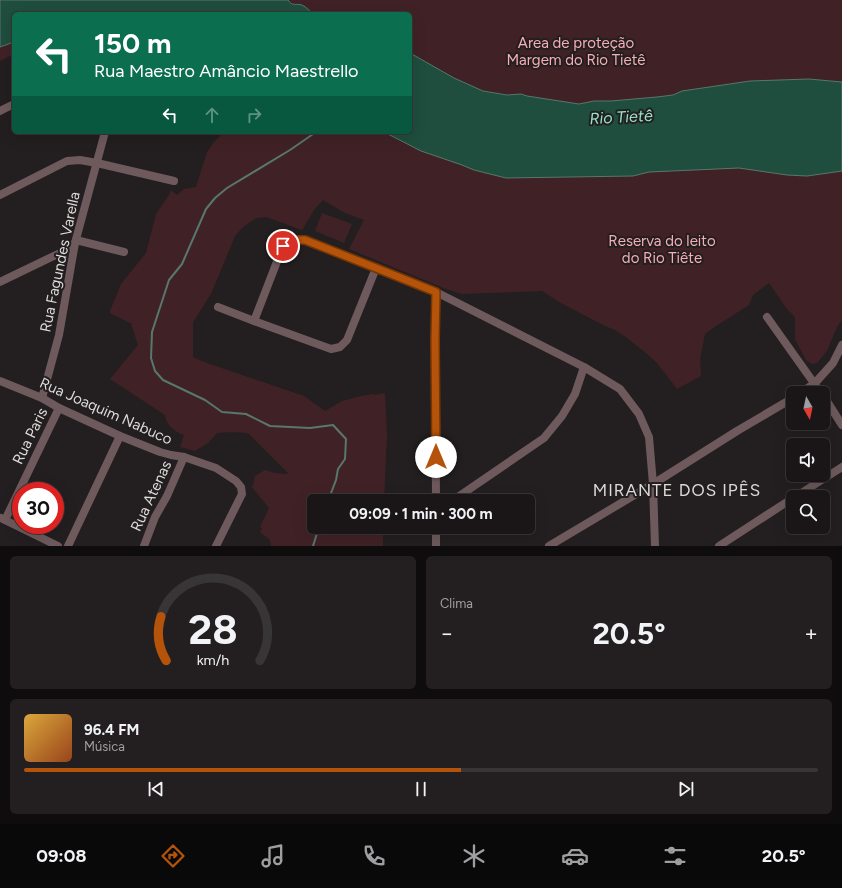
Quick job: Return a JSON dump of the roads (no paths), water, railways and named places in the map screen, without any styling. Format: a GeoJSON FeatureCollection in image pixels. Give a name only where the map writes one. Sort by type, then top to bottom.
{"type":"FeatureCollection","features":[{"type":"Feature","properties":{"kind":"street"},"geometry":{"type":"LineString","coordinates":[[0,111],[12,105]]}},
{"type":"Feature","properties":{"kind":"street","name":"Rua Fagundes Varella"},"geometry":{"type":"LineString","coordinates":[[42,398],[59,335],[76,242],[104,134]]}},
{"type":"Feature","properties":{"kind":"street"},"geometry":{"type":"LineString","coordinates":[[0,195],[67,161],[80,160],[174,181]]}},
{"type":"Feature","properties":{"kind":"street"},"geometry":{"type":"LineString","coordinates":[[254,321],[283,246],[290,240],[305,240],[436,292],[584,367],[620,389],[640,414],[649,437],[653,484],[655,546]]}},
{"type":"Feature","properties":{"kind":"street"},"geometry":{"type":"LineString","coordinates":[[0,282],[60,253],[76,242],[124,252]]}},
{"type":"Feature","properties":{"kind":"street"},"geometry":{"type":"LineString","coordinates":[[218,307],[331,349],[340,347],[347,340],[376,268]]}},
{"type":"Feature","properties":{"kind":"street"},"geometry":{"type":"LineString","coordinates":[[436,292],[436,494]]}},
{"type":"Feature","properties":{"kind":"street"},"geometry":{"type":"LineString","coordinates":[[766,317],[817,386]]}},
{"type":"Feature","properties":{"kind":"street"},"geometry":{"type":"LineString","coordinates":[[810,386],[833,363],[842,345]]}},
{"type":"Feature","properties":{"kind":"street"},"geometry":{"type":"LineString","coordinates":[[462,494],[544,438],[562,416],[575,394],[584,367]]}},
{"type":"Feature","properties":{"kind":"street","name":"Rua Joaquim Nabuco"},"geometry":{"type":"LineString","coordinates":[[0,381],[42,398],[59,408],[120,436],[160,452],[184,457],[216,468],[236,480],[242,487],[242,494],[216,546]]}},
{"type":"Feature","properties":{"kind":"street"},"geometry":{"type":"LineString","coordinates":[[549,546],[786,402]]}},
{"type":"Feature","properties":{"kind":"street"},"geometry":{"type":"LineString","coordinates":[[830,406],[842,425]]}},
{"type":"Feature","properties":{"kind":"street","name":"Rua Paris"},"geometry":{"type":"LineString","coordinates":[[2,518],[59,408]]}},
{"type":"Feature","properties":{"kind":"street"},"geometry":{"type":"LineString","coordinates":[[68,546],[120,436]]}},
{"type":"Feature","properties":{"kind":"street","name":"Rua Atenas"},"geometry":{"type":"LineString","coordinates":[[144,546],[184,457]]}},
{"type":"Feature","properties":{"kind":"street"},"geometry":{"type":"LineString","coordinates":[[806,490],[842,467]]}},
{"type":"Feature","properties":{"kind":"street"},"geometry":{"type":"LineString","coordinates":[[719,546],[786,503]]}},
{"type":"Feature","properties":{"kind":"street"},"geometry":{"type":"LineString","coordinates":[[2,518],[58,546]]}},
{"type":"Feature","properties":{"kind":"street"},"geometry":{"type":"LineString","coordinates":[[436,534],[436,546]]}},
{"type":"Feature","properties":{"kind":"water"},"geometry":{"type":"Polygon","coordinates":[[[0,0],[288,0],[293,4],[300,4],[311,12],[12,12],[12,43],[0,47],[0,0]]]}},
{"type":"Feature","properties":{"kind":"water","name":"Rio Tietê"},"geometry":{"type":"Polygon","coordinates":[[[412,54],[454,78],[483,91],[507,95],[521,94],[579,104],[594,101],[611,101],[673,95],[682,91],[750,81],[809,79],[842,82],[842,171],[807,176],[787,175],[739,168],[649,172],[633,176],[506,178],[474,170],[421,151],[388,134],[412,134],[412,54]]]}},
{"type":"Feature","properties":{"kind":"waterway"},"geometry":{"type":"LineString","coordinates":[[313,134],[290,150],[227,188],[215,198],[206,209],[182,264],[169,280],[152,332],[151,358],[155,371],[163,380],[205,400],[222,412],[246,414],[270,426],[310,428],[333,425],[346,439],[345,459],[338,469],[331,494]]}},
{"type":"Feature","properties":{"kind":"waterway"},"geometry":{"type":"LineString","coordinates":[[313,546],[317,534]]}},
{"type":"Feature","properties":{"kind":"district","name":"MIRANTE DOS IPÊS"},"geometry":{"type":"Point","coordinates":[677,490]}},
{"type":"Feature","properties":{"kind":"park label","name":"Area de proteção Margem do Rio Tietê"},"geometry":{"type":"Point","coordinates":[576,52]}},
{"type":"Feature","properties":{"kind":"park label","name":"Reserva do leito do Rio Tiête"},"geometry":{"type":"Point","coordinates":[662,250]}}]}
